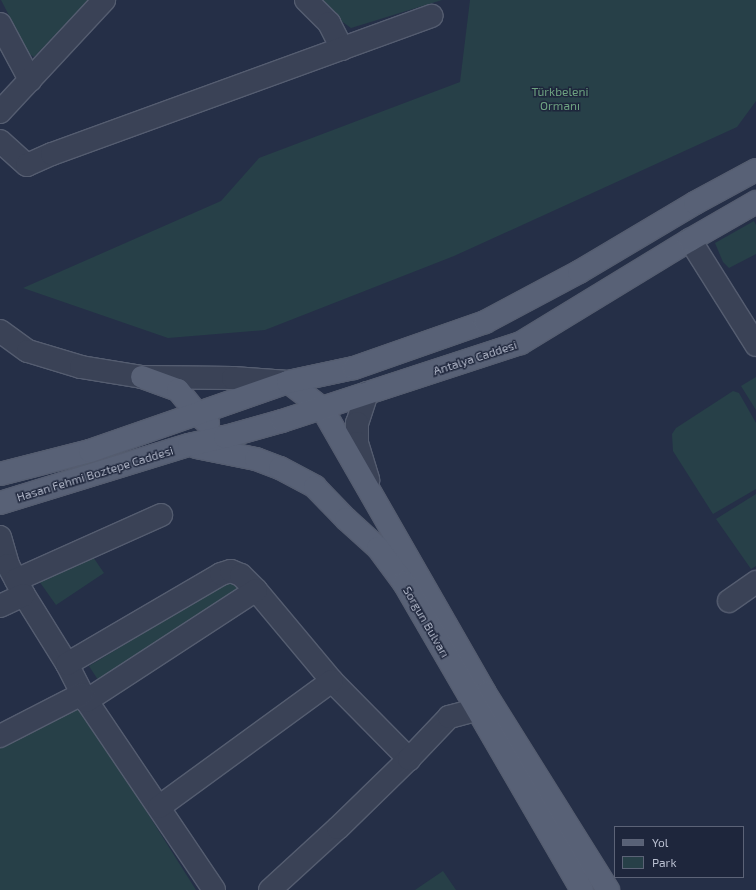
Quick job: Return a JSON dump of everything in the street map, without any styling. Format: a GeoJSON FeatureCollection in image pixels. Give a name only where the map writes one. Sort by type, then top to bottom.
{"type":"FeatureCollection","features":[{"type":"Feature","properties":{"kind":"main road"},"geometry":{"type":"LineString","coordinates":[[198,414],[288,382],[354,368],[484,322],[579,272],[756,170]]}},
{"type":"Feature","properties":{"kind":"main road","name":"Antalya Caddesi"},"geometry":{"type":"LineString","coordinates":[[189,445],[225,437],[322,408],[521,343],[690,240],[756,202]]}},
{"type":"Feature","properties":{"kind":"main road"},"geometry":{"type":"LineString","coordinates":[[142,377],[178,390],[198,414],[225,437],[256,459]]}},
{"type":"Feature","properties":{"kind":"main road"},"geometry":{"type":"LineString","coordinates":[[288,382],[322,408]]}},
{"type":"Feature","properties":{"kind":"main road","name":"Sorgun Bulvarı"},"geometry":{"type":"LineString","coordinates":[[322,408],[485,693],[608,890]]}},
{"type":"Feature","properties":{"kind":"main road","name":"Hasan Fehmi Boztepe Caddesi"},"geometry":{"type":"LineString","coordinates":[[0,474],[90,451],[198,414]]}},
{"type":"Feature","properties":{"kind":"main road","name":"Hasan Fehmi Boztepe Caddesi"},"geometry":{"type":"LineString","coordinates":[[0,503],[189,445]]}},
{"type":"Feature","properties":{"kind":"main road","name":"Sorgun Bulvarı"},"geometry":{"type":"LineString","coordinates":[[189,445],[256,459],[280,468],[315,488],[378,548],[404,583],[476,710],[582,890]]}},
{"type":"Feature","properties":{"kind":"street"},"geometry":{"type":"LineString","coordinates":[[0,112],[104,0]]}},
{"type":"Feature","properties":{"kind":"street"},"geometry":{"type":"LineString","coordinates":[[306,0],[314,6],[329,23],[342,49]]}},
{"type":"Feature","properties":{"kind":"street"},"geometry":{"type":"LineString","coordinates":[[0,141],[27,165],[52,154],[432,16]]}},
{"type":"Feature","properties":{"kind":"street"},"geometry":{"type":"LineString","coordinates":[[0,24],[30,80]]}},
{"type":"Feature","properties":{"kind":"street"},"geometry":{"type":"LineString","coordinates":[[690,240],[756,346]]}},
{"type":"Feature","properties":{"kind":"street"},"geometry":{"type":"LineString","coordinates":[[0,331],[28,351],[81,367],[142,377],[233,378],[288,382]]}},
{"type":"Feature","properties":{"kind":"street","name":"Sorgun Bulvarı"},"geometry":{"type":"LineString","coordinates":[[367,393],[357,423],[358,443],[372,495]]}},
{"type":"Feature","properties":{"kind":"street"},"geometry":{"type":"LineString","coordinates":[[0,606],[20,588],[161,515]]}},
{"type":"Feature","properties":{"kind":"street"},"geometry":{"type":"LineString","coordinates":[[0,537],[8,565],[20,588],[67,664],[84,697],[214,890]]}},
{"type":"Feature","properties":{"kind":"street"},"geometry":{"type":"LineString","coordinates":[[67,664],[221,574],[231,571],[241,575],[256,590],[332,681],[409,759]]}},
{"type":"Feature","properties":{"kind":"street"},"geometry":{"type":"LineString","coordinates":[[729,601],[756,582]]}},
{"type":"Feature","properties":{"kind":"street"},"geometry":{"type":"LineString","coordinates":[[0,736],[84,697],[256,590]]}},
{"type":"Feature","properties":{"kind":"street"},"geometry":{"type":"LineString","coordinates":[[159,807],[332,681]]}},
{"type":"Feature","properties":{"kind":"street"},"geometry":{"type":"LineString","coordinates":[[270,890],[338,828],[409,759],[449,716],[476,710]]}},
{"type":"Feature","properties":{"kind":"green space"},"geometry":{"type":"Polygon","coordinates":[[[1,0],[88,0],[34,57],[29,54],[1,0]]]}},
{"type":"Feature","properties":{"kind":"green space"},"geometry":{"type":"Polygon","coordinates":[[[312,0],[442,0],[351,28],[312,0]]]}},
{"type":"Feature","properties":{"kind":"green space","name":"Türkbeleni Ormanı"},"geometry":{"type":"Polygon","coordinates":[[[470,0],[756,0],[756,101],[737,127],[454,256],[265,330],[168,338],[23,288],[221,201],[259,158],[460,82],[470,0]]]}},
{"type":"Feature","properties":{"kind":"green space"},"geometry":{"type":"Polygon","coordinates":[[[754,221],[756,225],[756,254],[729,268],[723,262],[715,243],[754,221]]]}},
{"type":"Feature","properties":{"kind":"green space"},"geometry":{"type":"Polygon","coordinates":[[[756,377],[756,410],[741,386],[756,377]]]}},
{"type":"Feature","properties":{"kind":"green space"},"geometry":{"type":"Polygon","coordinates":[[[733,391],[739,393],[756,423],[756,489],[713,514],[673,451],[672,434],[676,428],[733,391]]]}},
{"type":"Feature","properties":{"kind":"green space"},"geometry":{"type":"Polygon","coordinates":[[[756,494],[756,566],[751,569],[716,519],[756,494]]]}},
{"type":"Feature","properties":{"kind":"green space"},"geometry":{"type":"Polygon","coordinates":[[[91,554],[104,573],[56,605],[39,581],[91,554]]]}},
{"type":"Feature","properties":{"kind":"green space"},"geometry":{"type":"Polygon","coordinates":[[[236,580],[246,588],[100,683],[89,666],[226,583],[236,580]]]}},
{"type":"Feature","properties":{"kind":"green space"},"geometry":{"type":"Polygon","coordinates":[[[80,706],[196,890],[0,890],[0,745],[80,706]]]}},
{"type":"Feature","properties":{"kind":"green space"},"geometry":{"type":"Polygon","coordinates":[[[443,871],[456,890],[415,890],[443,871]]]}}]}
